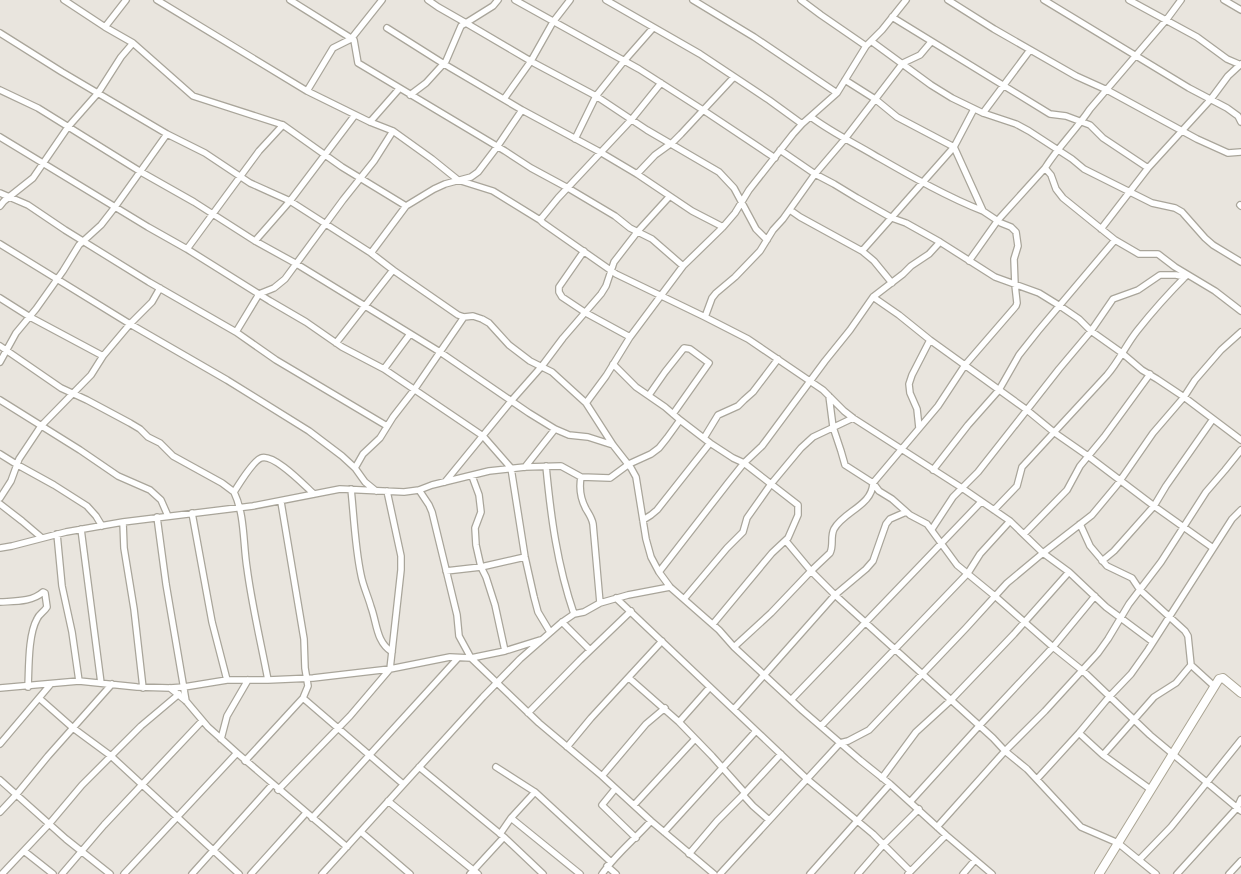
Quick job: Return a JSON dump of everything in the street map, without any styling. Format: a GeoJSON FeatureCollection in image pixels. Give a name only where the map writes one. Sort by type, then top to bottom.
{"type":"FeatureCollection","features":[{"type":"Feature","properties":{"kind":"street"},"geometry":{"type":"LineString","coordinates":[[64,0],[105,28],[134,43],[193,96],[283,125],[325,155],[406,206]]}},
{"type":"Feature","properties":{"kind":"street"},"geometry":{"type":"LineString","coordinates":[[105,28],[126,0]]}},
{"type":"Feature","properties":{"kind":"street"},"geometry":{"type":"LineString","coordinates":[[157,0],[307,91],[370,122],[393,131],[458,180],[493,191],[540,220],[611,271],[734,331],[778,359],[823,390],[853,418],[962,488],[1010,521],[1043,553],[1069,572],[1120,618],[1153,642]]}},
{"type":"Feature","properties":{"kind":"street"},"geometry":{"type":"LineString","coordinates":[[290,0],[354,40],[358,63],[548,178],[615,216],[630,228],[652,240],[683,266]]}},
{"type":"Feature","properties":{"kind":"street"},"geometry":{"type":"LineString","coordinates":[[307,91],[334,48],[351,38],[382,0]]}},
{"type":"Feature","properties":{"kind":"street"},"geometry":{"type":"LineString","coordinates":[[428,0],[531,61],[596,96],[647,130],[719,172],[734,188],[756,229],[767,240]]}},
{"type":"Feature","properties":{"kind":"street"},"geometry":{"type":"LineString","coordinates":[[410,94],[426,83],[444,64],[461,26],[493,6],[498,0]]}},
{"type":"Feature","properties":{"kind":"street"},"geometry":{"type":"LineString","coordinates":[[515,0],[661,83],[775,158]]}},
{"type":"Feature","properties":{"kind":"street"},"geometry":{"type":"LineString","coordinates":[[504,99],[531,61],[553,22],[570,0]]}},
{"type":"Feature","properties":{"kind":"street"},"geometry":{"type":"LineString","coordinates":[[606,0],[700,54],[802,124]]}},
{"type":"Feature","properties":{"kind":"street"},"geometry":{"type":"LineString","coordinates":[[692,0],[754,37],[837,93]]}},
{"type":"Feature","properties":{"kind":"street"},"geometry":{"type":"LineString","coordinates":[[801,0],[866,46]]}},
{"type":"Feature","properties":{"kind":"street"},"geometry":{"type":"LineString","coordinates":[[586,403],[606,376],[630,337],[683,266],[723,227],[749,190],[802,124],[837,93],[866,46],[906,0]]}},
{"type":"Feature","properties":{"kind":"street"},"geometry":{"type":"LineString","coordinates":[[948,0],[1076,76],[1107,90],[1182,131],[1228,153],[1241,152]]}},
{"type":"Feature","properties":{"kind":"street"},"geometry":{"type":"LineString","coordinates":[[1044,0],[1234,113],[1241,122]]}},
{"type":"Feature","properties":{"kind":"street"},"geometry":{"type":"LineString","coordinates":[[1101,229],[1148,168],[1211,100],[1228,76],[1241,64],[1227,59],[1197,37],[1167,19],[1129,0]]}},
{"type":"Feature","properties":{"kind":"street"},"geometry":{"type":"LineString","coordinates":[[969,261],[998,220],[1045,168],[1090,109],[1167,19],[1181,0]]}},
{"type":"Feature","properties":{"kind":"street"},"geometry":{"type":"LineString","coordinates":[[1224,0],[1241,10]]}},
{"type":"Feature","properties":{"kind":"street"},"geometry":{"type":"LineString","coordinates":[[892,17],[1053,115],[1066,116],[1090,125],[1103,138],[1148,168]]}},
{"type":"Feature","properties":{"kind":"street"},"geometry":{"type":"LineString","coordinates":[[387,28],[522,110],[600,152],[637,174],[669,197],[692,211],[723,227]]}},
{"type":"Feature","properties":{"kind":"street"},"geometry":{"type":"LineString","coordinates":[[575,139],[596,96],[653,28]]}},
{"type":"Feature","properties":{"kind":"street"},"geometry":{"type":"LineString","coordinates":[[0,33],[167,134],[205,153],[250,183],[290,201],[371,253],[453,312],[464,316],[482,318],[489,323],[509,345],[530,361],[552,372],[586,403],[613,445],[629,464],[636,477],[651,557],[658,572],[670,587],[713,624],[734,647],[791,700],[919,809],[937,827],[992,874]]}},
{"type":"Feature","properties":{"kind":"street"},"geometry":{"type":"LineString","coordinates":[[871,41],[931,85],[952,98],[983,113],[1016,124],[1058,149],[1084,169],[1156,205],[1175,208],[1182,212],[1205,238],[1222,251],[1241,262]]}},
{"type":"Feature","properties":{"kind":"street"},"geometry":{"type":"LineString","coordinates":[[705,317],[712,298],[760,251],[773,230],[790,210],[815,174],[844,140],[903,63],[920,55],[931,42]]}},
{"type":"Feature","properties":{"kind":"street"},"geometry":{"type":"LineString","coordinates":[[0,206],[33,178],[68,127],[98,93],[121,57],[134,43]]}},
{"type":"Feature","properties":{"kind":"street"},"geometry":{"type":"LineString","coordinates":[[983,113],[1030,50]]}},
{"type":"Feature","properties":{"kind":"street"},"geometry":{"type":"LineString","coordinates":[[637,174],[655,155],[670,144],[689,126],[734,77]]}},
{"type":"Feature","properties":{"kind":"street"},"geometry":{"type":"LineString","coordinates":[[845,80],[875,99],[897,118],[954,147],[983,211]]}},
{"type":"Feature","properties":{"kind":"street"},"geometry":{"type":"LineString","coordinates":[[540,220],[558,198],[632,119],[661,83]]}},
{"type":"Feature","properties":{"kind":"street"},"geometry":{"type":"LineString","coordinates":[[370,122],[399,89]]}},
{"type":"Feature","properties":{"kind":"street"},"geometry":{"type":"LineString","coordinates":[[0,90],[35,106],[255,241],[295,263],[440,352],[555,429],[569,435],[588,437],[613,445]]}},
{"type":"Feature","properties":{"kind":"street"},"geometry":{"type":"LineString","coordinates":[[862,251],[954,147],[974,108]]}},
{"type":"Feature","properties":{"kind":"street"},"geometry":{"type":"LineString","coordinates":[[371,253],[406,206],[434,189],[471,177],[478,172],[522,110]]}},
{"type":"Feature","properties":{"kind":"street"},"geometry":{"type":"LineString","coordinates":[[255,241],[290,201],[355,115]]}},
{"type":"Feature","properties":{"kind":"street"},"geometry":{"type":"LineString","coordinates":[[734,647],[772,612],[830,553],[832,549],[834,529],[867,498],[872,489],[873,483],[938,406],[965,365],[1016,306],[1014,259],[1018,246],[1017,236],[1011,228],[983,211],[959,202],[844,140],[811,116]]}},
{"type":"Feature","properties":{"kind":"street"},"geometry":{"type":"LineString","coordinates":[[187,249],[259,151],[283,125]]}},
{"type":"Feature","properties":{"kind":"street"},"geometry":{"type":"LineString","coordinates":[[236,332],[259,294],[280,284],[374,160],[393,131]]}},
{"type":"Feature","properties":{"kind":"street"},"geometry":{"type":"LineString","coordinates":[[0,362],[16,332],[30,317],[83,240],[101,225],[141,172],[167,134]]}},
{"type":"Feature","properties":{"kind":"street"},"geometry":{"type":"LineString","coordinates":[[0,137],[306,322],[348,351],[367,359],[384,369],[483,436],[511,468],[525,557],[534,597],[538,612],[550,632]]}},
{"type":"Feature","properties":{"kind":"street"},"geometry":{"type":"LineString","coordinates":[[780,150],[815,174],[892,218],[906,223],[940,242],[995,277],[1039,293],[1060,306],[1079,319],[1091,331],[1142,370],[1184,397],[1241,440]]}},
{"type":"Feature","properties":{"kind":"street"},"geometry":{"type":"LineString","coordinates":[[1045,168],[1051,175],[1056,189],[1063,198],[1115,240],[1139,254],[1158,254],[1186,276],[1215,291],[1241,311]]}},
{"type":"Feature","properties":{"kind":"street"},"geometry":{"type":"LineString","coordinates":[[0,193],[28,205],[65,230],[236,332],[276,360],[387,426]]}},
{"type":"Feature","properties":{"kind":"street"},"geometry":{"type":"LineString","coordinates":[[445,482],[586,312],[606,286],[614,262],[669,197]]}},
{"type":"Feature","properties":{"kind":"street"},"geometry":{"type":"LineString","coordinates":[[790,210],[862,251],[877,264],[892,283]]}},
{"type":"Feature","properties":{"kind":"street"},"geometry":{"type":"LineString","coordinates":[[933,470],[968,425],[1000,390],[1020,356],[1038,331],[1115,240]]}},
{"type":"Feature","properties":{"kind":"street"},"geometry":{"type":"LineString","coordinates":[[658,572],[744,463],[762,446],[850,330],[873,297],[911,266],[929,254],[940,242]]}},
{"type":"Feature","properties":{"kind":"street"},"geometry":{"type":"LineString","coordinates":[[0,244],[309,431],[342,456],[355,468],[365,482],[376,491]]}},
{"type":"Feature","properties":{"kind":"street"},"geometry":{"type":"LineString","coordinates":[[584,251],[559,287],[559,292],[562,296],[586,312],[630,337]]}},
{"type":"Feature","properties":{"kind":"street"},"geometry":{"type":"LineString","coordinates":[[336,343],[366,307],[393,270]]}},
{"type":"Feature","properties":{"kind":"street"},"geometry":{"type":"LineString","coordinates":[[932,529],[953,497],[978,472],[1091,331],[1113,299],[1138,290],[1160,275],[1186,276]]}},
{"type":"Feature","properties":{"kind":"street"},"geometry":{"type":"LineString","coordinates":[[994,510],[1016,486],[1022,467],[1107,375],[1136,332],[1157,306],[1186,276]]}},
{"type":"Feature","properties":{"kind":"street"},"geometry":{"type":"LineString","coordinates":[[0,498],[11,481],[16,464],[41,426],[91,374],[103,356],[130,324],[152,302],[160,288]]}},
{"type":"Feature","properties":{"kind":"street"},"geometry":{"type":"LineString","coordinates":[[873,297],[1027,410],[1055,433],[1213,548]]}},
{"type":"Feature","properties":{"kind":"street"},"geometry":{"type":"LineString","coordinates":[[0,298],[30,317],[103,356]]}},
{"type":"Feature","properties":{"kind":"street"},"geometry":{"type":"LineString","coordinates":[[355,468],[363,454],[380,438],[464,316]]}},
{"type":"Feature","properties":{"kind":"street"},"geometry":{"type":"LineString","coordinates":[[720,874],[840,743],[848,741],[868,730],[1007,583],[1092,515],[1120,480],[1153,433],[1184,397],[1195,380],[1212,360],[1241,332]]}},
{"type":"Feature","properties":{"kind":"street"},"geometry":{"type":"LineString","coordinates":[[384,369],[410,334]]}},
{"type":"Feature","properties":{"kind":"street"},"geometry":{"type":"LineString","coordinates":[[919,428],[917,409],[910,393],[909,384],[930,340]]}},
{"type":"Feature","properties":{"kind":"street"},"geometry":{"type":"LineString","coordinates":[[0,346],[61,388],[140,429],[148,437],[160,443],[174,456],[222,483],[234,492],[240,508],[254,613],[268,680]]}},
{"type":"Feature","properties":{"kind":"street"},"geometry":{"type":"LineString","coordinates":[[649,395],[684,348],[690,348],[709,363],[672,414]]}},
{"type":"Feature","properties":{"kind":"street"},"geometry":{"type":"LineString","coordinates":[[704,438],[718,415],[738,406],[753,392],[778,359]]}},
{"type":"Feature","properties":{"kind":"street"},"geometry":{"type":"LineString","coordinates":[[613,364],[636,387],[649,395],[704,438],[733,458],[744,463],[798,505],[798,515],[786,541],[772,553],[713,624]]}},
{"type":"Feature","properties":{"kind":"street"},"geometry":{"type":"LineString","coordinates":[[1024,534],[1067,490],[1080,466],[1104,437],[1125,406],[1150,374]]}},
{"type":"Feature","properties":{"kind":"street"},"geometry":{"type":"LineString","coordinates":[[829,396],[833,427],[842,451],[844,466],[873,483],[879,491],[892,499],[906,512],[927,524],[957,565],[996,596],[1053,647],[1083,671],[1133,720],[1239,809]]}},
{"type":"Feature","properties":{"kind":"street"},"geometry":{"type":"LineString","coordinates":[[0,400],[80,450],[118,476],[150,490],[161,500],[168,516]]}},
{"type":"Feature","properties":{"kind":"street"},"geometry":{"type":"LineString","coordinates":[[684,599],[727,548],[743,532],[747,518],[771,484],[801,448],[813,437],[853,418]]}},
{"type":"Feature","properties":{"kind":"street"},"geometry":{"type":"LineString","coordinates":[[1102,561],[1114,551],[1154,506],[1166,486],[1213,419]]}},
{"type":"Feature","properties":{"kind":"street"},"geometry":{"type":"LineString","coordinates":[[0,548],[81,529],[157,517],[280,502],[340,489],[387,492],[419,490],[428,486],[489,471],[525,466],[561,466],[581,477],[610,478],[629,464],[651,454],[659,448],[680,420]]}},
{"type":"Feature","properties":{"kind":"street"},"geometry":{"type":"LineString","coordinates":[[525,466],[555,429]]}},
{"type":"Feature","properties":{"kind":"street"},"geometry":{"type":"LineString","coordinates":[[643,520],[657,510],[710,442]]}},
{"type":"Feature","properties":{"kind":"street"},"geometry":{"type":"LineString","coordinates":[[937,827],[1005,751],[1083,671],[1108,639],[1120,618],[1206,492],[1226,470],[1241,450]]}},
{"type":"Feature","properties":{"kind":"street"},"geometry":{"type":"LineString","coordinates":[[0,454],[54,484],[87,506],[102,526]]}},
{"type":"Feature","properties":{"kind":"street"},"geometry":{"type":"LineString","coordinates":[[234,492],[247,472],[260,458],[264,457],[277,462],[314,494]]}},
{"type":"Feature","properties":{"kind":"street"},"geometry":{"type":"LineString","coordinates":[[546,466],[556,546],[563,578],[574,614]]}},
{"type":"Feature","properties":{"kind":"street"},"geometry":{"type":"LineString","coordinates":[[472,476],[479,495],[481,512],[476,525],[476,545],[481,566],[495,605],[505,651]]}},
{"type":"Feature","properties":{"kind":"street"},"geometry":{"type":"LineString","coordinates":[[581,477],[580,495],[585,507],[592,517],[594,524],[600,603]]}},
{"type":"Feature","properties":{"kind":"street"},"geometry":{"type":"LineString","coordinates":[[352,489],[358,560],[364,587],[379,636],[383,645],[392,652]]}},
{"type":"Feature","properties":{"kind":"street"},"geometry":{"type":"LineString","coordinates":[[419,490],[432,512],[458,622],[459,636],[471,658],[528,713],[602,776],[689,854],[714,874]]}},
{"type":"Feature","properties":{"kind":"street"},"geometry":{"type":"LineString","coordinates":[[278,790],[350,716],[390,669],[400,587],[401,563],[387,492]]}},
{"type":"Feature","properties":{"kind":"street"},"geometry":{"type":"LineString","coordinates":[[245,761],[303,698],[308,686],[308,678],[305,668],[303,629],[280,502]]}},
{"type":"Feature","properties":{"kind":"street"},"geometry":{"type":"LineString","coordinates":[[791,700],[981,502]]}},
{"type":"Feature","properties":{"kind":"street"},"geometry":{"type":"LineString","coordinates":[[0,504],[42,538]]}},
{"type":"Feature","properties":{"kind":"street"},"geometry":{"type":"LineString","coordinates":[[1037,779],[1131,674],[1153,642],[1168,616],[1195,578],[1232,519],[1241,510]]}},
{"type":"Feature","properties":{"kind":"street"},"geometry":{"type":"LineString","coordinates":[[734,708],[835,595],[866,570],[876,555],[886,524],[890,519],[906,512]]}},
{"type":"Feature","properties":{"kind":"street"},"geometry":{"type":"LineString","coordinates":[[192,513],[212,622],[227,680]]}},
{"type":"Feature","properties":{"kind":"street"},"geometry":{"type":"LineString","coordinates":[[157,517],[166,584],[186,701]]}},
{"type":"Feature","properties":{"kind":"street"},"geometry":{"type":"LineString","coordinates":[[821,726],[968,573],[980,554],[1010,521]]}},
{"type":"Feature","properties":{"kind":"street"},"geometry":{"type":"LineString","coordinates":[[123,522],[124,548],[134,609],[143,688]]}},
{"type":"Feature","properties":{"kind":"street"},"geometry":{"type":"LineString","coordinates":[[1080,524],[1090,546],[1102,561],[1107,566],[1132,578],[1140,590],[1182,627],[1188,636],[1191,665],[1214,686]]}},
{"type":"Feature","properties":{"kind":"street"},"geometry":{"type":"LineString","coordinates":[[81,529],[101,683]]}},
{"type":"Feature","properties":{"kind":"street"},"geometry":{"type":"LineString","coordinates":[[57,534],[62,586],[72,632],[79,682]]}},
{"type":"Feature","properties":{"kind":"street"},"geometry":{"type":"LineString","coordinates":[[786,541],[811,571],[835,595],[1005,751],[1027,769],[1081,827],[1118,843],[1156,874]]}},
{"type":"Feature","properties":{"kind":"street"},"geometry":{"type":"LineString","coordinates":[[446,571],[525,557]]}},
{"type":"Feature","properties":{"kind":"street"},"geometry":{"type":"LineString","coordinates":[[882,778],[916,732],[951,700],[1014,634],[1069,572]]}},
{"type":"Feature","properties":{"kind":"street"},"geometry":{"type":"LineString","coordinates":[[326,873],[403,784],[497,683],[540,640],[574,614],[584,612],[600,603],[616,598],[670,587]]}},
{"type":"Feature","properties":{"kind":"street"},"geometry":{"type":"LineString","coordinates":[[0,602],[28,600],[35,598],[43,592],[45,593],[47,607],[37,617],[30,646],[28,686]]}},
{"type":"Feature","properties":{"kind":"street"},"geometry":{"type":"LineString","coordinates":[[910,802],[1053,647],[1096,596]]}},
{"type":"Feature","properties":{"kind":"street"},"geometry":{"type":"LineString","coordinates":[[616,598],[734,708],[807,779],[884,844],[909,873],[946,835]]}},
{"type":"Feature","properties":{"kind":"street"},"geometry":{"type":"LineString","coordinates":[[528,713],[631,611]]}},
{"type":"Feature","properties":{"kind":"street"},"geometry":{"type":"LineString","coordinates":[[562,622],[590,650]]}},
{"type":"Feature","properties":{"kind":"street"},"geometry":{"type":"LineString","coordinates":[[0,688],[79,682],[143,688],[170,688],[227,680],[308,678],[390,669],[450,657],[471,658],[505,651],[540,640]]}},
{"type":"Feature","properties":{"kind":"street"},"geometry":{"type":"LineString","coordinates":[[567,747],[591,718],[662,641]]}},
{"type":"Feature","properties":{"kind":"street"},"geometry":{"type":"LineString","coordinates":[[312,818],[458,658]]}},
{"type":"Feature","properties":{"kind":"street"},"geometry":{"type":"LineString","coordinates":[[1103,755],[1154,697],[1176,683],[1191,665]]}},
{"type":"Feature","properties":{"kind":"street"},"geometry":{"type":"LineString","coordinates":[[629,678],[665,708],[694,739],[704,747],[753,806],[770,820]]}},
{"type":"Feature","properties":{"kind":"street"},"geometry":{"type":"LineString","coordinates":[[1099,874],[1219,679],[1223,678],[1228,681],[1241,693]]}},
{"type":"Feature","properties":{"kind":"street"},"geometry":{"type":"LineString","coordinates":[[221,739],[227,716],[248,680]]}},
{"type":"Feature","properties":{"kind":"street"},"geometry":{"type":"LineString","coordinates":[[0,812],[112,684]]}},
{"type":"Feature","properties":{"kind":"street"},"geometry":{"type":"LineString","coordinates":[[0,744],[50,685]]}},
{"type":"Feature","properties":{"kind":"street"},"geometry":{"type":"LineString","coordinates":[[679,722],[710,687]]}},
{"type":"Feature","properties":{"kind":"street"},"geometry":{"type":"LineString","coordinates":[[170,688],[179,694],[202,720],[245,761],[347,848]]}},
{"type":"Feature","properties":{"kind":"street"},"geometry":{"type":"LineString","coordinates":[[2,874],[50,824],[82,785],[141,726],[179,694]]}},
{"type":"Feature","properties":{"kind":"street"},"geometry":{"type":"LineString","coordinates":[[39,698],[73,728],[111,756],[178,816],[212,851],[239,874]]}},
{"type":"Feature","properties":{"kind":"street"},"geometry":{"type":"LineString","coordinates":[[303,698],[403,784]]}},
{"type":"Feature","properties":{"kind":"street"},"geometry":{"type":"LineString","coordinates":[[602,776],[630,741],[646,724],[665,708]]}},
{"type":"Feature","properties":{"kind":"street"},"geometry":{"type":"LineString","coordinates":[[62,874],[104,825],[202,720]]}},
{"type":"Feature","properties":{"kind":"street"},"geometry":{"type":"LineString","coordinates":[[664,832],[756,731]]}},
{"type":"Feature","properties":{"kind":"street"},"geometry":{"type":"LineString","coordinates":[[1079,733],[1103,755],[1150,789]]}},
{"type":"Feature","properties":{"kind":"street"},"geometry":{"type":"LineString","coordinates":[[634,805],[694,739]]}},
{"type":"Feature","properties":{"kind":"street"},"geometry":{"type":"LineString","coordinates":[[1139,860],[1171,827],[1241,740]]}},
{"type":"Feature","properties":{"kind":"street"},"geometry":{"type":"LineString","coordinates":[[124,874],[237,753]]}},
{"type":"Feature","properties":{"kind":"street"},"geometry":{"type":"LineString","coordinates":[[689,854],[717,821],[781,754]]}},
{"type":"Feature","properties":{"kind":"street"},"geometry":{"type":"LineString","coordinates":[[419,767],[502,836],[543,874]]}},
{"type":"Feature","properties":{"kind":"street"},"geometry":{"type":"LineString","coordinates":[[496,767],[535,792],[609,864],[616,874]]}},
{"type":"Feature","properties":{"kind":"street"},"geometry":{"type":"LineString","coordinates":[[0,780],[82,852],[110,874]]}},
{"type":"Feature","properties":{"kind":"street"},"geometry":{"type":"LineString","coordinates":[[810,874],[890,784]]}},
{"type":"Feature","properties":{"kind":"street"},"geometry":{"type":"LineString","coordinates":[[192,874],[272,785]]}},
{"type":"Feature","properties":{"kind":"street"},"geometry":{"type":"LineString","coordinates":[[615,789],[602,805],[636,838]]}},
{"type":"Feature","properties":{"kind":"street"},"geometry":{"type":"LineString","coordinates":[[388,801],[474,873],[502,836],[511,818],[535,792]]}},
{"type":"Feature","properties":{"kind":"street"},"geometry":{"type":"LineString","coordinates":[[1177,874],[1239,809],[1241,799]]}},
{"type":"Feature","properties":{"kind":"street"},"geometry":{"type":"LineString","coordinates":[[858,874],[884,844],[919,809]]}},
{"type":"Feature","properties":{"kind":"street"},"geometry":{"type":"LineString","coordinates":[[252,874],[306,814]]}},
{"type":"Feature","properties":{"kind":"street"},"geometry":{"type":"LineString","coordinates":[[511,818],[580,874]]}},
{"type":"Feature","properties":{"kind":"street"},"geometry":{"type":"LineString","coordinates":[[602,874],[609,864],[651,821]]}},
{"type":"Feature","properties":{"kind":"street"},"geometry":{"type":"LineString","coordinates":[[361,832],[410,874]]}},
{"type":"Feature","properties":{"kind":"street"},"geometry":{"type":"LineString","coordinates":[[24,851],[53,874]]}},
{"type":"Feature","properties":{"kind":"street"},"geometry":{"type":"LineString","coordinates":[[963,874],[975,860]]}},
{"type":"Feature","properties":{"kind":"street"},"geometry":{"type":"LineString","coordinates":[[1229,874],[1241,861]]}}]}
